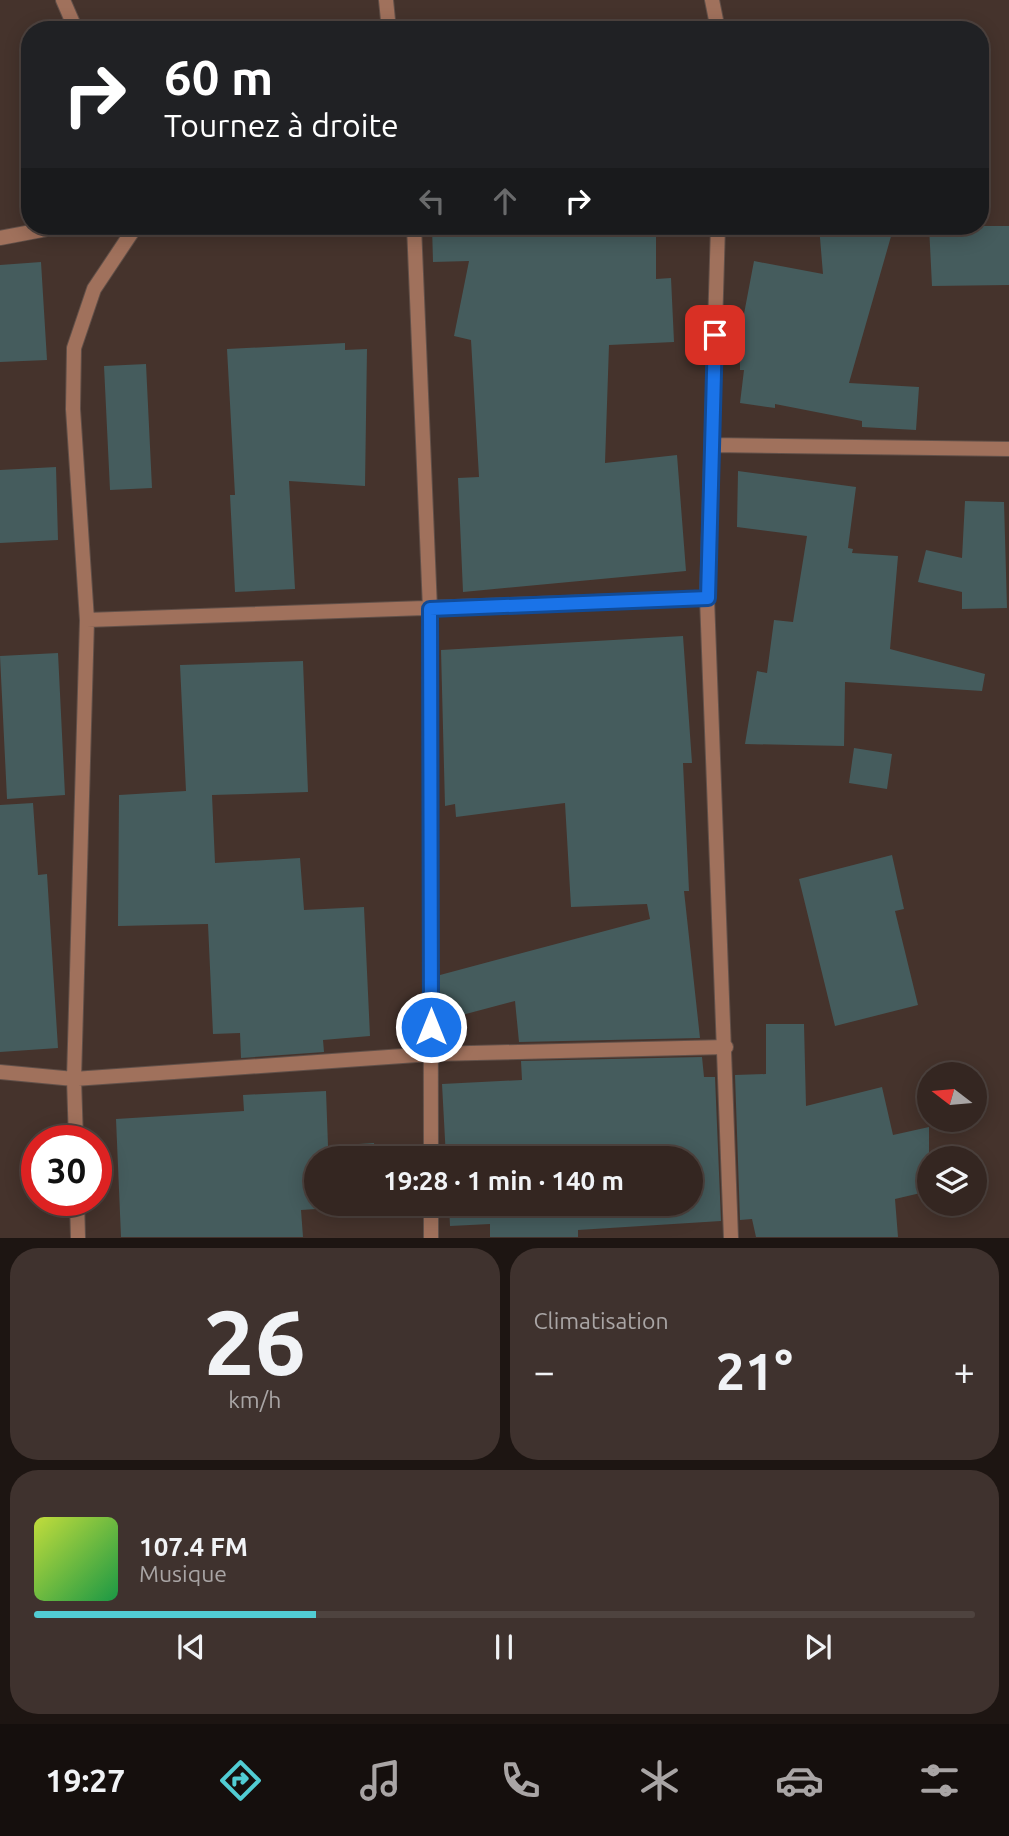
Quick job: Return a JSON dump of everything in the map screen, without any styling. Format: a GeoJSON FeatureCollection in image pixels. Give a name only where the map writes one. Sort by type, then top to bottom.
{"type":"FeatureCollection","features":[{"type":"Feature","properties":{"kind":"street"},"geometry":{"type":"LineString","coordinates":[[62,0],[72,21]]}},
{"type":"Feature","properties":{"kind":"street"},"geometry":{"type":"LineString","coordinates":[[386,0],[389,21]]}},
{"type":"Feature","properties":{"kind":"street"},"geometry":{"type":"LineString","coordinates":[[712,0],[716,21]]}},
{"type":"Feature","properties":{"kind":"street"},"geometry":{"type":"LineString","coordinates":[[0,238],[21,234]]}},
{"type":"Feature","properties":{"kind":"street"},"geometry":{"type":"LineString","coordinates":[[75,1125],[74,1079],[87,620],[73,409],[74,348],[94,289],[130,235]]}},
{"type":"Feature","properties":{"kind":"street"},"geometry":{"type":"LineString","coordinates":[[414,235],[430,609],[431,1146]]}},
{"type":"Feature","properties":{"kind":"street"},"geometry":{"type":"LineString","coordinates":[[718,235],[708,598],[731,1237]]}},
{"type":"Feature","properties":{"kind":"street"},"geometry":{"type":"LineString","coordinates":[[712,445],[1009,449]]}},
{"type":"Feature","properties":{"kind":"street"},"geometry":{"type":"LineString","coordinates":[[87,620],[708,598]]}},
{"type":"Feature","properties":{"kind":"street"},"geometry":{"type":"LineString","coordinates":[[0,1072],[74,1079],[431,1055],[726,1047]]}},
{"type":"Feature","properties":{"kind":"street"},"geometry":{"type":"LineString","coordinates":[[77,1216],[78,1237]]}},
{"type":"Feature","properties":{"kind":"street"},"geometry":{"type":"LineString","coordinates":[[431,1216],[431,1237]]}},
{"type":"Feature","properties":{"kind":"building"},"geometry":{"type":"Polygon","coordinates":[[[989,226],[1009,226],[1009,285],[932,286],[929,235],[989,235],[989,226]]]}},
{"type":"Feature","properties":{"kind":"building"},"geometry":{"type":"Polygon","coordinates":[[[432,235],[656,235],[656,279],[671,278],[674,342],[609,345],[605,463],[677,455],[686,571],[463,592],[458,478],[479,477],[471,340],[454,336],[469,261],[433,262],[432,235]]]}},
{"type":"Feature","properties":{"kind":"building"},"geometry":{"type":"Polygon","coordinates":[[[820,235],[891,235],[849,383],[919,387],[916,430],[862,427],[862,421],[775,404],[775,408],[740,403],[744,370],[740,370],[740,335],[754,261],[823,274],[820,235]]]}},
{"type":"Feature","properties":{"kind":"building"},"geometry":{"type":"Polygon","coordinates":[[[41,262],[47,360],[0,362],[0,265],[41,262]]]}},
{"type":"Feature","properties":{"kind":"building"},"geometry":{"type":"Polygon","coordinates":[[[345,343],[345,350],[367,349],[365,486],[289,481],[295,589],[235,592],[230,495],[235,495],[227,349],[345,343]]]}},
{"type":"Feature","properties":{"kind":"building"},"geometry":{"type":"Polygon","coordinates":[[[146,364],[152,488],[110,490],[104,366],[146,364]]]}},
{"type":"Feature","properties":{"kind":"building"},"geometry":{"type":"Polygon","coordinates":[[[56,467],[58,540],[0,543],[0,470],[56,467]]]}},
{"type":"Feature","properties":{"kind":"building"},"geometry":{"type":"Polygon","coordinates":[[[738,471],[856,487],[848,548],[853,549],[852,553],[898,556],[890,649],[985,674],[982,691],[845,682],[844,746],[745,744],[757,671],[767,673],[774,620],[793,622],[807,536],[737,527],[738,471]]]}},
{"type":"Feature","properties":{"kind":"building"},"geometry":{"type":"Polygon","coordinates":[[[965,501],[1004,502],[1007,608],[962,609],[962,592],[918,582],[926,550],[962,558],[965,501]]]}},
{"type":"Feature","properties":{"kind":"building"},"geometry":{"type":"Polygon","coordinates":[[[683,636],[692,763],[683,763],[689,891],[684,891],[700,1038],[519,1042],[515,1001],[447,1019],[440,994],[440,975],[650,919],[647,904],[571,907],[565,803],[456,817],[455,804],[445,806],[441,650],[683,636]]]}},
{"type":"Feature","properties":{"kind":"building"},"geometry":{"type":"Polygon","coordinates":[[[58,653],[65,795],[7,799],[0,656],[58,653]]]}},
{"type":"Feature","properties":{"kind":"building"},"geometry":{"type":"Polygon","coordinates":[[[303,661],[308,792],[212,795],[215,863],[300,858],[304,910],[364,907],[370,1036],[323,1040],[324,1052],[241,1058],[240,1033],[213,1034],[208,924],[118,926],[119,795],[186,791],[180,665],[303,661]]]}},
{"type":"Feature","properties":{"kind":"building"},"geometry":{"type":"Polygon","coordinates":[[[854,748],[892,754],[887,789],[849,783],[854,748]]]}},
{"type":"Feature","properties":{"kind":"building"},"geometry":{"type":"Polygon","coordinates":[[[33,803],[38,875],[47,874],[58,1048],[0,1052],[0,805],[33,803]]]}},
{"type":"Feature","properties":{"kind":"building"},"geometry":{"type":"Polygon","coordinates":[[[892,855],[904,909],[895,911],[918,1005],[835,1026],[799,879],[892,855]]]}},
{"type":"Feature","properties":{"kind":"building"},"geometry":{"type":"Polygon","coordinates":[[[766,1024],[804,1024],[806,1106],[882,1087],[893,1135],[917,1130],[917,1132],[929,1132],[929,1146],[917,1146],[917,1194],[895,1199],[898,1237],[756,1237],[752,1219],[740,1220],[735,1075],[766,1074],[766,1024]]]}},
{"type":"Feature","properties":{"kind":"building"},"geometry":{"type":"Polygon","coordinates":[[[702,1057],[704,1077],[715,1077],[721,1221],[578,1230],[578,1237],[490,1237],[490,1224],[450,1226],[450,1216],[703,1216],[703,1146],[445,1146],[442,1084],[522,1080],[521,1061],[702,1057]]]}},
{"type":"Feature","properties":{"kind":"building"},"geometry":{"type":"Polygon","coordinates":[[[326,1091],[328,1146],[304,1146],[304,1210],[301,1210],[303,1237],[121,1237],[116,1119],[244,1111],[243,1095],[326,1091]]]}},
{"type":"Feature","properties":{"kind":"building"},"geometry":{"type":"Polygon","coordinates":[[[374,1143],[374,1146],[328,1146],[374,1143]]]}},
{"type":"Feature","properties":{"kind":"route"},"geometry":{"type":"LineString","coordinates":[[431,1027],[430,609],[708,598],[715,335]]}}]}
